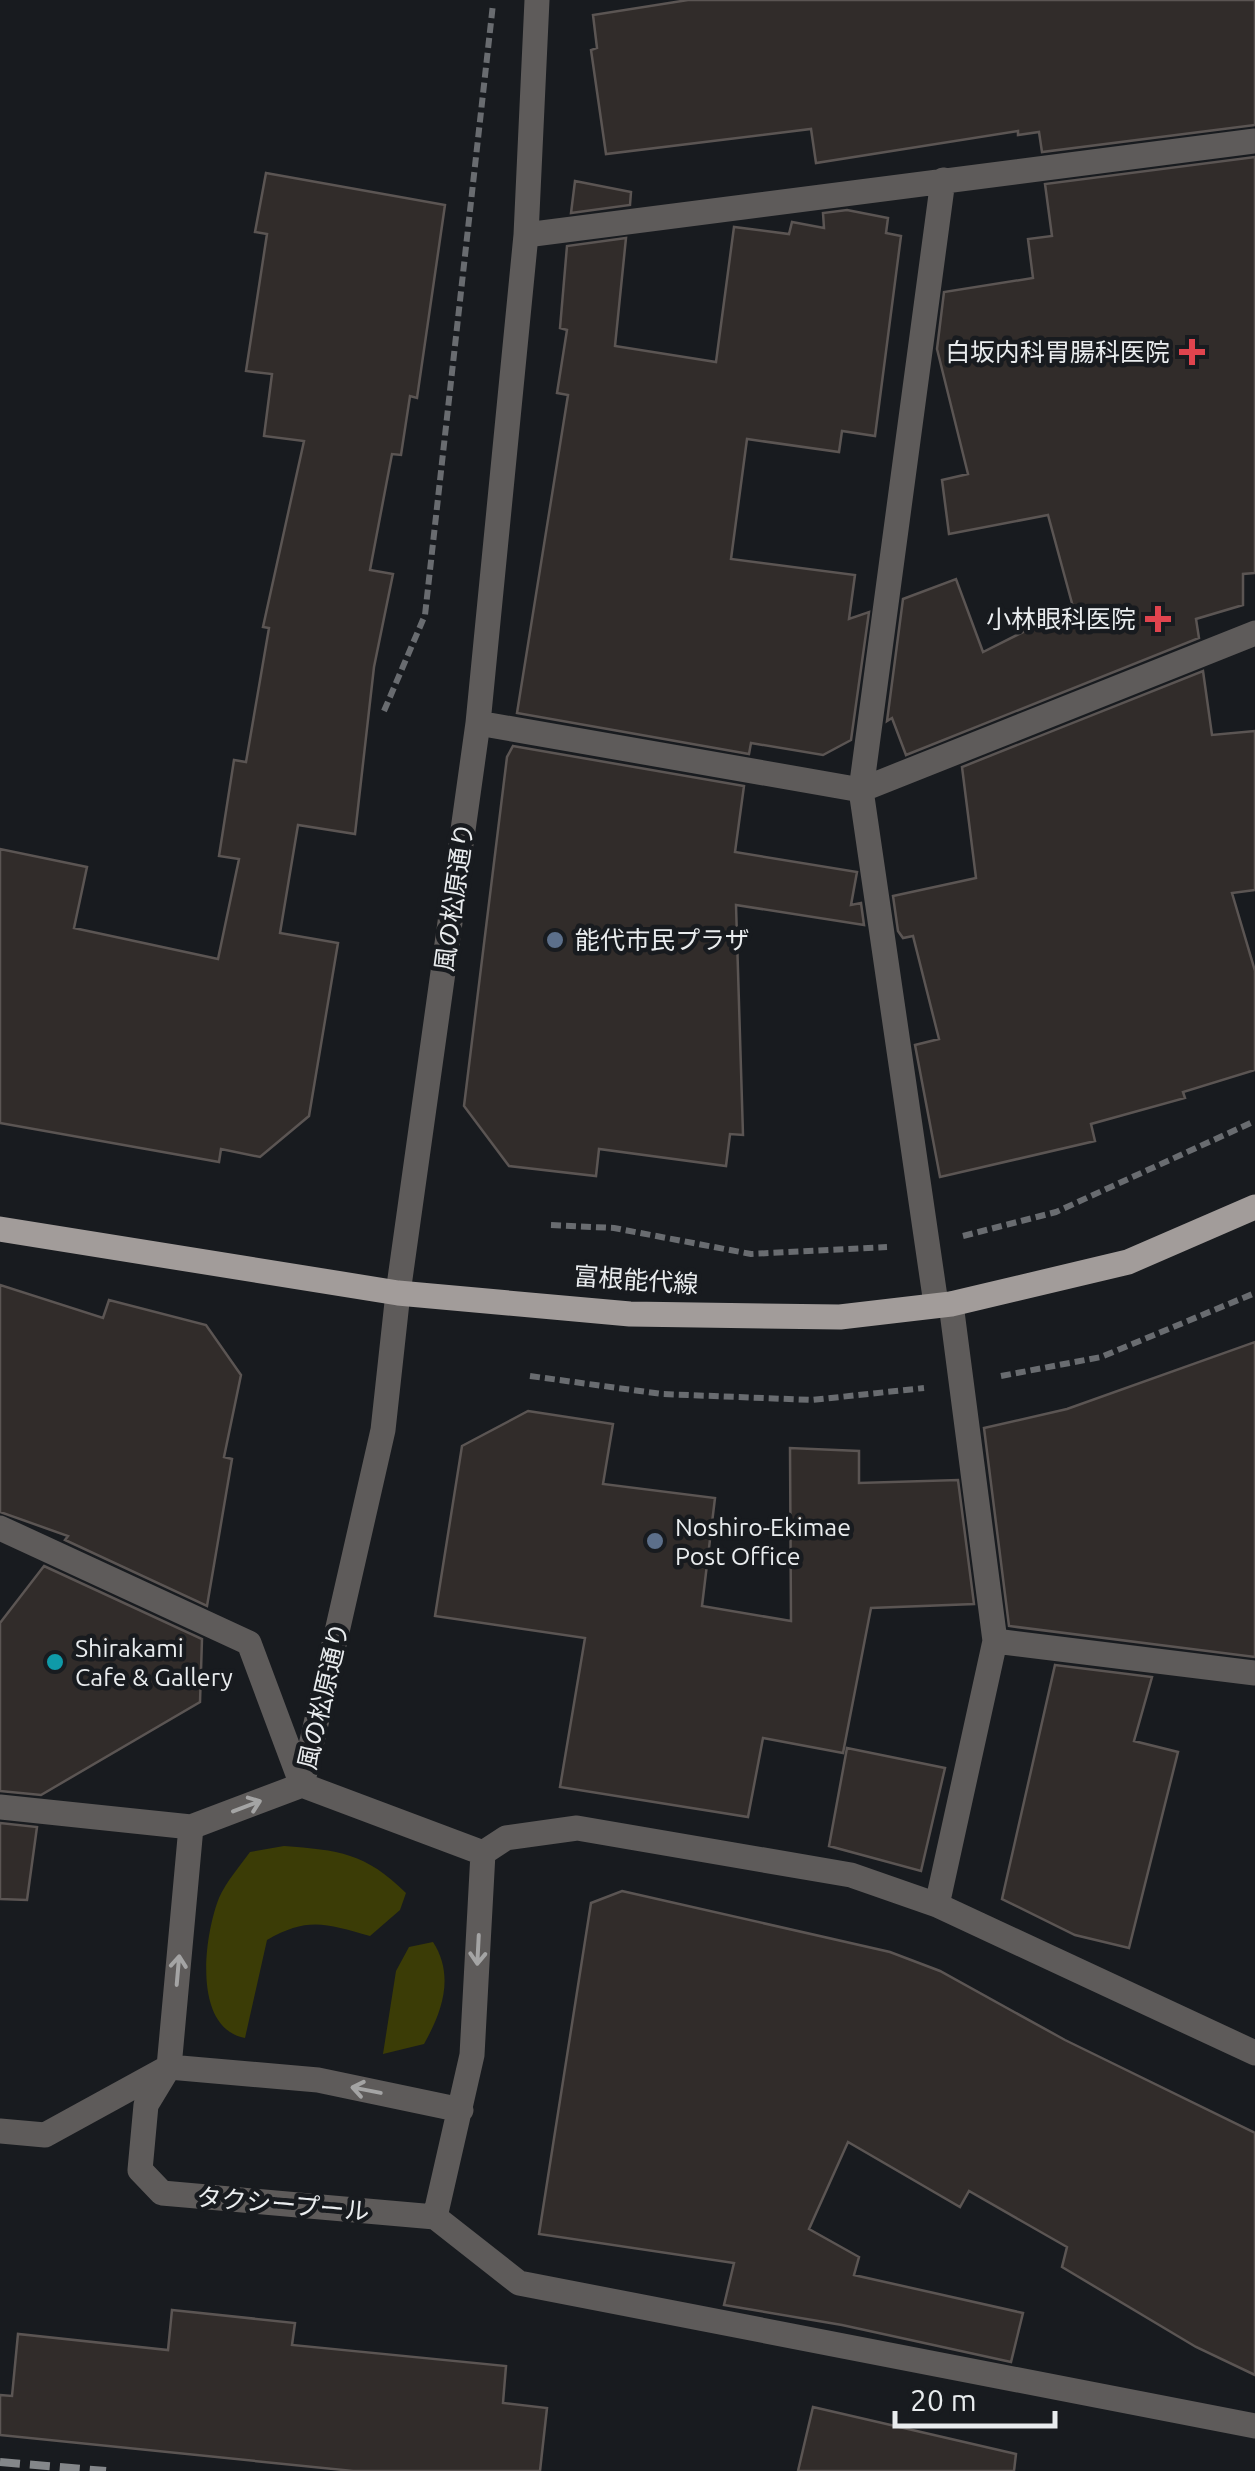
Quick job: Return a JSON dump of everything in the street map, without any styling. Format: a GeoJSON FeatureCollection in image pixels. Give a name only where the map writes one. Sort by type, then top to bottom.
{"type":"FeatureCollection","features":[{"type":"Feature","properties":{"kind":"main road","name":"富根能代線"},"geometry":{"type":"LineString","coordinates":[[0,1229],[398,1292],[648,1314],[840,1317],[943,1304],[1128,1262],[1255,1206]]}},
{"type":"Feature","properties":{"kind":"street","name":"風の松原通り"},"geometry":{"type":"LineString","coordinates":[[302,1785],[383,1430],[398,1292],[478,723],[526,235],[537,0]]}},
{"type":"Feature","properties":{"kind":"street"},"geometry":{"type":"LineString","coordinates":[[526,235],[1255,141]]}},
{"type":"Feature","properties":{"kind":"street"},"geometry":{"type":"LineString","coordinates":[[937,1905],[996,1641],[962,1384],[943,1304],[861,790],[944,180]]}},
{"type":"Feature","properties":{"kind":"street"},"geometry":{"type":"LineString","coordinates":[[478,723],[861,790],[1255,633]]}},
{"type":"Feature","properties":{"kind":"street"},"geometry":{"type":"LineString","coordinates":[[0,1528],[249,1643],[302,1785]]}},
{"type":"Feature","properties":{"kind":"street"},"geometry":{"type":"LineString","coordinates":[[996,1641],[1255,1673]]}},
{"type":"Feature","properties":{"kind":"street"},"geometry":{"type":"LineString","coordinates":[[0,1807],[191,1827],[302,1785],[484,1853]]}},
{"type":"Feature","properties":{"kind":"street"},"geometry":{"type":"LineString","coordinates":[[169,2066],[191,1827]]}},
{"type":"Feature","properties":{"kind":"street"},"geometry":{"type":"LineString","coordinates":[[484,1853],[506,1838],[576,1828],[851,1875],[937,1905],[1255,2054]]}},
{"type":"Feature","properties":{"kind":"street"},"geometry":{"type":"LineString","coordinates":[[484,1853],[472,2055],[435,2218],[519,2283],[1255,2426]]}},
{"type":"Feature","properties":{"kind":"street"},"geometry":{"type":"LineString","coordinates":[[0,2130],[45,2135],[169,2066],[318,2080],[462,2110]]}},
{"type":"Feature","properties":{"kind":"street","name":"タクシープール"},"geometry":{"type":"LineString","coordinates":[[169,2066],[146,2105],[140,2170],[162,2193],[435,2218]]}},
{"type":"Feature","properties":{"kind":"path"},"geometry":{"type":"LineString","coordinates":[[384,711],[425,614],[493,0]]}},
{"type":"Feature","properties":{"kind":"path"},"geometry":{"type":"LineString","coordinates":[[530,1376],[662,1394],[812,1400],[962,1384],[1101,1357],[1255,1293]]}},
{"type":"Feature","properties":{"kind":"shaded area"},"geometry":{"type":"Polygon","coordinates":[[[284,1846],[350,1856],[378,1869],[406,1893],[400,1910],[370,1936],[318,1924],[281,1932],[267,1940],[245,2038],[228,2031],[216,2017],[206,1978],[209,1934],[222,1892],[250,1852],[284,1846]]]}},
{"type":"Feature","properties":{"kind":"shaded area"},"geometry":{"type":"Polygon","coordinates":[[[433,1942],[445,1981],[436,2019],[424,2044],[383,2054],[396,1971],[409,1947],[433,1942]]]}},
{"type":"Feature","properties":{"kind":"building"},"geometry":{"type":"Polygon","coordinates":[[[688,0],[1255,0],[1255,125],[1042,152],[1039,132],[1018,135],[1018,131],[816,163],[811,129],[606,154],[591,50],[597,48],[593,15],[688,0]]]}},
{"type":"Feature","properties":{"kind":"building"},"geometry":{"type":"Polygon","coordinates":[[[1255,157],[1255,573],[1243,574],[1243,605],[1196,619],[1199,638],[906,755],[892,718],[887,721],[903,599],[956,579],[983,652],[1073,607],[1048,515],[949,534],[942,480],[968,474],[937,349],[944,292],[1033,278],[1028,239],[1052,236],[1045,184],[1255,157]]]}},
{"type":"Feature","properties":{"kind":"building"},"geometry":{"type":"Polygon","coordinates":[[[266,173],[445,205],[417,398],[410,396],[401,455],[392,454],[370,570],[393,574],[374,667],[355,834],[298,825],[280,933],[338,943],[309,1116],[260,1157],[221,1149],[219,1162],[0,1123],[0,849],[87,867],[74,928],[218,959],[239,859],[219,856],[234,760],[246,762],[269,628],[263,627],[304,441],[264,436],[272,374],[246,371],[267,234],[255,232],[266,173]]]}},
{"type":"Feature","properties":{"kind":"building"},"geometry":{"type":"Polygon","coordinates":[[[575,181],[631,192],[630,205],[571,213],[575,181]]]}},
{"type":"Feature","properties":{"kind":"building"},"geometry":{"type":"Polygon","coordinates":[[[847,210],[888,218],[886,233],[901,236],[875,436],[842,431],[839,452],[747,439],[731,559],[855,575],[849,619],[869,612],[851,740],[823,755],[751,743],[749,754],[517,713],[568,395],[557,393],[567,330],[560,328],[567,246],[626,238],[615,346],[716,362],[734,227],[789,234],[792,222],[824,228],[823,213],[847,210]]]}},
{"type":"Feature","properties":{"kind":"building"},"geometry":{"type":"Polygon","coordinates":[[[1203,671],[1212,735],[1255,731],[1255,890],[1232,893],[1255,971],[1255,1070],[1183,1092],[1185,1098],[1091,1124],[1095,1141],[940,1177],[915,1045],[939,1039],[913,936],[903,938],[898,931],[893,896],[976,878],[962,767],[1203,671]]]}},
{"type":"Feature","properties":{"kind":"building"},"geometry":{"type":"Polygon","coordinates":[[[513,746],[744,786],[735,852],[857,872],[851,905],[861,903],[864,925],[736,905],[743,1135],[730,1134],[726,1166],[599,1149],[596,1176],[509,1166],[464,1106],[507,757],[513,746]]]}},
{"type":"Feature","properties":{"kind":"building"},"geometry":{"type":"Polygon","coordinates":[[[0,1285],[103,1318],[109,1300],[206,1325],[241,1375],[224,1457],[232,1459],[207,1606],[65,1540],[68,1536],[0,1512],[0,1285]]]}},
{"type":"Feature","properties":{"kind":"building"},"geometry":{"type":"Polygon","coordinates":[[[1255,1342],[1255,1657],[1009,1626],[984,1428],[1067,1409],[1255,1342]]]}},
{"type":"Feature","properties":{"kind":"building"},"geometry":{"type":"Polygon","coordinates":[[[528,1411],[613,1424],[603,1484],[715,1498],[702,1606],[791,1621],[790,1448],[859,1451],[859,1483],[958,1480],[974,1604],[871,1608],[843,1753],[763,1738],[748,1817],[560,1787],[585,1638],[435,1616],[462,1446],[528,1411]]]}},
{"type":"Feature","properties":{"kind":"building"},"geometry":{"type":"Polygon","coordinates":[[[44,1566],[202,1639],[200,1702],[41,1795],[0,1791],[0,1623],[44,1566]]]}},
{"type":"Feature","properties":{"kind":"building"},"geometry":{"type":"Polygon","coordinates":[[[1055,1665],[1152,1677],[1134,1741],[1178,1752],[1129,1948],[1075,1935],[1002,1899],[1055,1665]]]}},
{"type":"Feature","properties":{"kind":"building"},"geometry":{"type":"Polygon","coordinates":[[[847,1748],[945,1768],[921,1871],[829,1846],[847,1748]]]}},
{"type":"Feature","properties":{"kind":"building"},"geometry":{"type":"Polygon","coordinates":[[[0,1823],[37,1827],[27,1900],[0,1899],[0,1823]]]}},
{"type":"Feature","properties":{"kind":"building"},"geometry":{"type":"Polygon","coordinates":[[[622,1891],[890,1952],[940,1971],[1065,2040],[1255,2133],[1255,2375],[1196,2347],[1062,2267],[1067,2247],[969,2191],[960,2207],[848,2142],[809,2229],[859,2257],[854,2275],[1023,2313],[1011,2362],[842,2325],[724,2305],[734,2263],[539,2234],[591,1903],[622,1891]]]}},
{"type":"Feature","properties":{"kind":"building"},"geometry":{"type":"Polygon","coordinates":[[[172,2310],[295,2323],[292,2345],[506,2366],[503,2403],[547,2408],[540,2471],[353,2471],[0,2435],[0,2395],[12,2396],[18,2334],[168,2350],[172,2310]]]}},
{"type":"Feature","properties":{"kind":"building"},"geometry":{"type":"Polygon","coordinates":[[[813,2407],[1016,2454],[1014,2471],[798,2471],[813,2407]]]}},
{"type":"Feature","properties":{"kind":"railway"},"geometry":{"type":"LineString","coordinates":[[0,2462],[106,2471]]}},
{"type":"Feature","properties":{"kind":"place","name":"白坂内科胃腸科医院"},"geometry":{"type":"Point","coordinates":[1192,352]}},
{"type":"Feature","properties":{"kind":"place","name":"小林眼科医院"},"geometry":{"type":"Point","coordinates":[1158,619]}},
{"type":"Feature","properties":{"kind":"place","name":"能代市民プラザ"},"geometry":{"type":"Point","coordinates":[555,940]}},
{"type":"Feature","properties":{"kind":"place","name":"Noshiro-Ekimae Post Office"},"geometry":{"type":"Point","coordinates":[655,1541]}},
{"type":"Feature","properties":{"kind":"place","name":"Shirakami Cafe & Gallery"},"geometry":{"type":"Point","coordinates":[55,1662]}}]}
